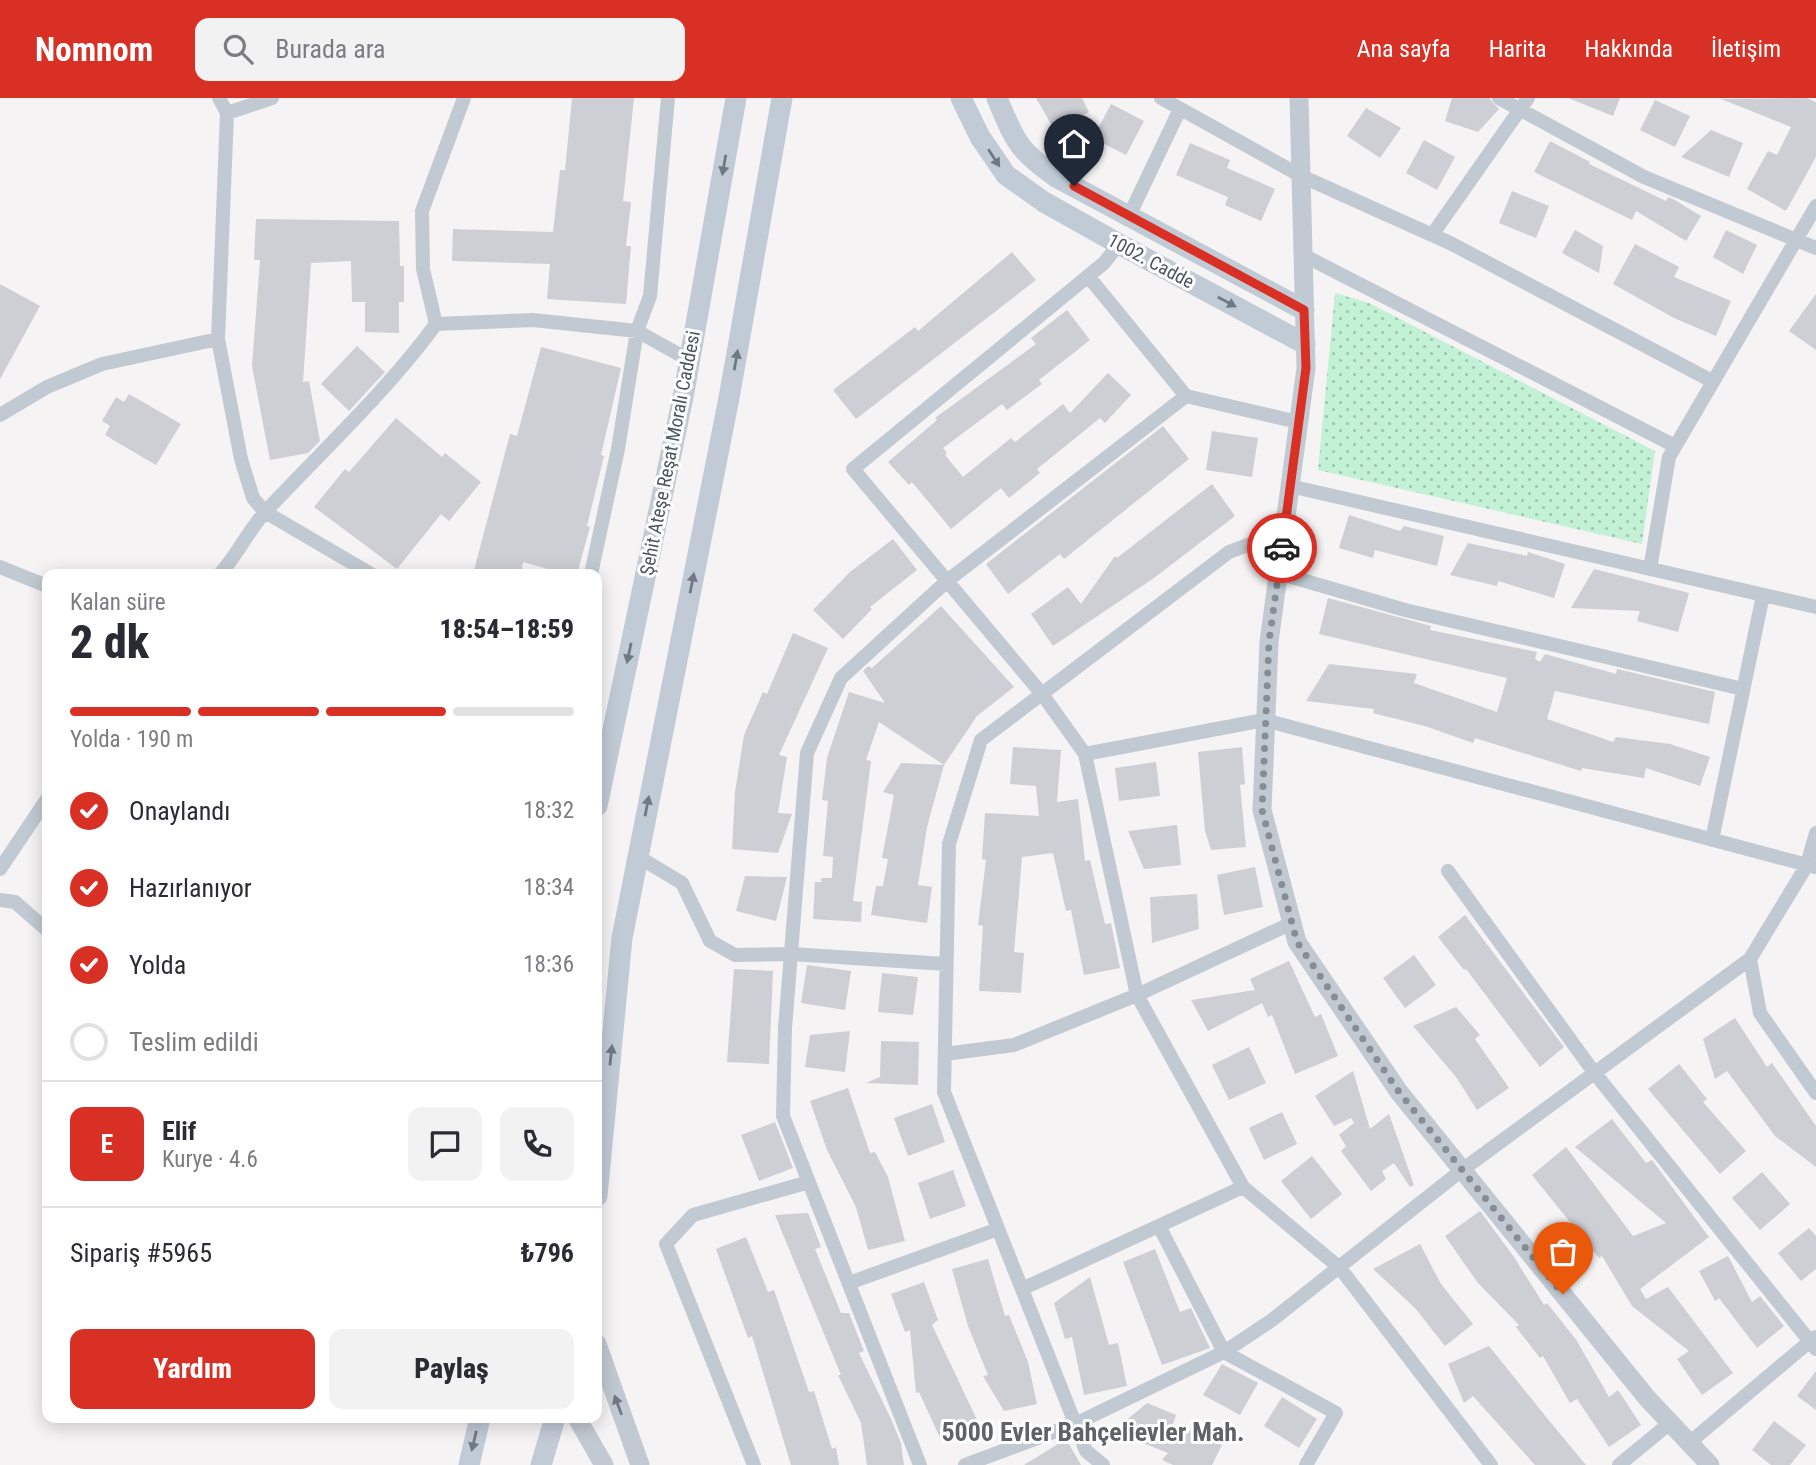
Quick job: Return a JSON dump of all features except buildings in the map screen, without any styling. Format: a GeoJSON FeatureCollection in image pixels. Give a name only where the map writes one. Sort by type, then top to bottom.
{"type":"FeatureCollection","features":[{"type":"Feature","properties":{"kind":"main road","name":"Şehit Ateşe Reşat Moralı Caddesi"},"geometry":{"type":"LineString","coordinates":[[602,783],[690,360],[736,98]]}},
{"type":"Feature","properties":{"kind":"main road"},"geometry":{"type":"LineString","coordinates":[[602,1144],[622,938],[729,398],[782,98]]}},
{"type":"Feature","properties":{"kind":"main road","name":"1002. Cadde"},"geometry":{"type":"LineString","coordinates":[[961,98],[981,137],[1006,176],[1044,202],[1118,244],[1305,344]]}},
{"type":"Feature","properties":{"kind":"main road","name":"1002. Cadde"},"geometry":{"type":"LineString","coordinates":[[997,98],[1025,155],[1056,177],[1130,214],[1304,310]]}},
{"type":"Feature","properties":{"kind":"main road"},"geometry":{"type":"LineString","coordinates":[[1118,244],[1130,214]]}},
{"type":"Feature","properties":{"kind":"main road"},"geometry":{"type":"LineString","coordinates":[[469,1465],[479,1423]]}},
{"type":"Feature","properties":{"kind":"main road"},"geometry":{"type":"LineString","coordinates":[[541,1465],[554,1423]]}},
{"type":"Feature","properties":{"kind":"street"},"geometry":{"type":"LineString","coordinates":[[219,98],[227,113],[218,339],[241,459],[253,498],[265,512],[362,569]]}},
{"type":"Feature","properties":{"kind":"street"},"geometry":{"type":"LineString","coordinates":[[227,113],[272,98]]}},
{"type":"Feature","properties":{"kind":"street"},"geometry":{"type":"LineString","coordinates":[[224,569],[265,512],[327,452],[405,367],[436,324],[423,269],[422,211],[464,98]]}},
{"type":"Feature","properties":{"kind":"street"},"geometry":{"type":"LineString","coordinates":[[592,569],[618,449],[637,331],[650,296],[668,98]]}},
{"type":"Feature","properties":{"kind":"street"},"geometry":{"type":"LineString","coordinates":[[1161,98],[1301,176],[1433,235],[1712,381]]}},
{"type":"Feature","properties":{"kind":"street"},"geometry":{"type":"LineString","coordinates":[[1299,98],[1306,368],[1278,573],[1264,720],[1262,810],[1297,942],[1399,1092],[1670,1423],[1710,1465]]}},
{"type":"Feature","properties":{"kind":"street"},"geometry":{"type":"LineString","coordinates":[[1499,98],[1524,104],[1644,177],[1796,237],[1816,248]]}},
{"type":"Feature","properties":{"kind":"street"},"geometry":{"type":"LineString","coordinates":[[1433,235],[1524,104]]}},
{"type":"Feature","properties":{"kind":"street"},"geometry":{"type":"LineString","coordinates":[[1130,214],[1180,109]]}},
{"type":"Feature","properties":{"kind":"street"},"geometry":{"type":"LineString","coordinates":[[1650,569],[1669,457],[1816,206]]}},
{"type":"Feature","properties":{"kind":"street"},"geometry":{"type":"LineString","coordinates":[[1118,244],[1104,263],[853,469],[1042,694],[1085,754],[1137,995],[1242,1187],[1340,1268],[1492,1465]]}},
{"type":"Feature","properties":{"kind":"street"},"geometry":{"type":"LineString","coordinates":[[1303,255],[1675,446]]}},
{"type":"Feature","properties":{"kind":"street"},"geometry":{"type":"LineString","coordinates":[[1088,276],[1186,396],[1298,422]]}},
{"type":"Feature","properties":{"kind":"street"},"geometry":{"type":"LineString","coordinates":[[436,324],[534,320],[637,331],[690,360]]}},
{"type":"Feature","properties":{"kind":"street"},"geometry":{"type":"LineString","coordinates":[[0,415],[47,387],[102,364],[218,339]]}},
{"type":"Feature","properties":{"kind":"street"},"geometry":{"type":"LineString","coordinates":[[920,1465],[783,1116],[791,954],[807,753],[841,678],[947,581],[1186,396]]}},
{"type":"Feature","properties":{"kind":"street"},"geometry":{"type":"LineString","coordinates":[[1290,486],[1816,607]]}},
{"type":"Feature","properties":{"kind":"street"},"geometry":{"type":"LineString","coordinates":[[1103,1465],[1086,1451],[944,1092],[949,844],[981,740],[1229,552],[1284,531]]}},
{"type":"Feature","properties":{"kind":"street"},"geometry":{"type":"LineString","coordinates":[[0,567],[42,584]]}},
{"type":"Feature","properties":{"kind":"street"},"geometry":{"type":"LineString","coordinates":[[1278,573],[1405,610],[1743,689]]}},
{"type":"Feature","properties":{"kind":"street"},"geometry":{"type":"LineString","coordinates":[[1712,840],[1763,595]]}},
{"type":"Feature","properties":{"kind":"street"},"geometry":{"type":"LineString","coordinates":[[1085,754],[1264,720],[1811,866]]}},
{"type":"Feature","properties":{"kind":"street"},"geometry":{"type":"LineString","coordinates":[[0,869],[42,806]]}},
{"type":"Feature","properties":{"kind":"street"},"geometry":{"type":"LineString","coordinates":[[965,1465],[1075,1424],[1224,1352],[1272,1320],[1462,1170],[1750,959],[1811,866],[1816,833]]}},
{"type":"Feature","properties":{"kind":"street"},"geometry":{"type":"LineString","coordinates":[[637,856],[682,883],[710,941],[735,955],[791,954],[946,964]]}},
{"type":"Feature","properties":{"kind":"street"},"geometry":{"type":"LineString","coordinates":[[1448,871],[1594,1071],[1814,1342],[1689,1443]]}},
{"type":"Feature","properties":{"kind":"street"},"geometry":{"type":"LineString","coordinates":[[0,900],[15,902],[42,926]]}},
{"type":"Feature","properties":{"kind":"street"},"geometry":{"type":"LineString","coordinates":[[944,1054],[1014,1045],[1137,995],[1292,923]]}},
{"type":"Feature","properties":{"kind":"street"},"geometry":{"type":"LineString","coordinates":[[1750,959],[1760,1013],[1816,1093]]}},
{"type":"Feature","properties":{"kind":"street"},"geometry":{"type":"LineString","coordinates":[[754,1465],[666,1244],[693,1214],[809,1182]]}},
{"type":"Feature","properties":{"kind":"street"},"geometry":{"type":"LineString","coordinates":[[1022,1289],[1242,1187]]}},
{"type":"Feature","properties":{"kind":"street"},"geometry":{"type":"LineString","coordinates":[[1159,1226],[1224,1352],[1336,1413],[1306,1465]]}},
{"type":"Feature","properties":{"kind":"street"},"geometry":{"type":"LineString","coordinates":[[849,1283],[998,1229]]}},
{"type":"Feature","properties":{"kind":"street"},"geometry":{"type":"LineString","coordinates":[[602,1358],[640,1465]]}},
{"type":"Feature","properties":{"kind":"street"},"geometry":{"type":"LineString","coordinates":[[580,1423],[604,1465]]}},
{"type":"Feature","properties":{"kind":"street"},"geometry":{"type":"LineString","coordinates":[[1619,1465],[1670,1423]]}},
{"type":"Feature","properties":{"kind":"green space"},"geometry":{"type":"Polygon","coordinates":[[[1335,293],[1369,303],[1655,451],[1642,544],[1318,470],[1335,293]]]}},
{"type":"Feature","properties":{"kind":"way so far"},"geometry":{"type":"LineString","coordinates":[[1282,548],[1269,642],[1262,810],[1297,942],[1399,1092],[1563,1294]]}},
{"type":"Feature","properties":{"kind":"district","name":"5000 Evler Bahçelievler Mah."},"geometry":{"type":"Point","coordinates":[1093,1432]}},
{"type":"Feature","properties":{"kind":"route"},"geometry":{"type":"LineString","coordinates":[[1074,186],[1304,310],[1306,368],[1282,548]]}}]}
